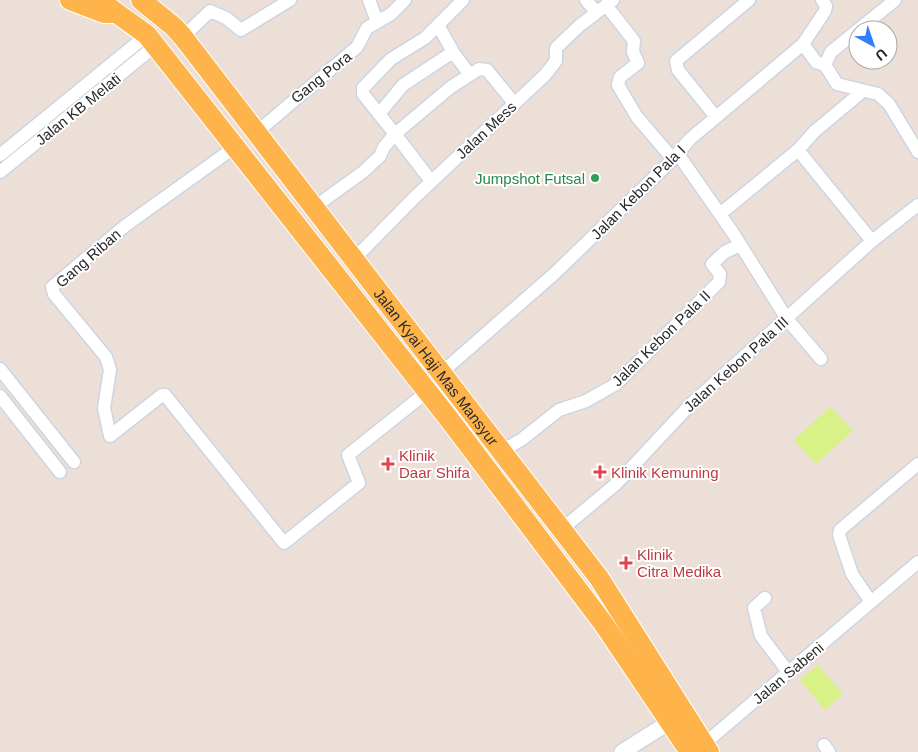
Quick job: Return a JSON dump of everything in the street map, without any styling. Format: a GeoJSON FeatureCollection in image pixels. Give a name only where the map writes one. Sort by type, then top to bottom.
{"type":"FeatureCollection","features":[{"type":"Feature","properties":{"kind":"main road","name":"Jalan Kyai Haji Mas Mansyur"},"geometry":{"type":"LineString","coordinates":[[70,0],[104,13],[106,6],[151,40],[427,392],[603,623],[671,721],[701,749]]}},
{"type":"Feature","properties":{"kind":"main road","name":"Jalan Kyai Haji Mas Mansyur"},"geometry":{"type":"LineString","coordinates":[[143,0],[183,37],[353,260],[503,450],[605,586],[701,749]]}},
{"type":"Feature","properties":{"kind":"street"},"geometry":{"type":"LineString","coordinates":[[183,37],[210,11],[226,18],[238,30],[241,30],[290,0]]}},
{"type":"Feature","properties":{"kind":"street"},"geometry":{"type":"LineString","coordinates":[[369,0],[377,21]]}},
{"type":"Feature","properties":{"kind":"street","name":"Gang Pora"},"geometry":{"type":"LineString","coordinates":[[256,132],[357,47],[367,28],[391,14],[405,0]]}},
{"type":"Feature","properties":{"kind":"street"},"geometry":{"type":"LineString","coordinates":[[586,0],[605,6],[633,37],[635,43],[633,52],[637,61],[636,65],[620,77],[618,85],[637,117],[676,156],[720,214],[787,318],[821,359]]}},
{"type":"Feature","properties":{"kind":"street"},"geometry":{"type":"LineString","coordinates":[[716,117],[678,70],[676,61],[749,0]]}},
{"type":"Feature","properties":{"kind":"street"},"geometry":{"type":"LineString","coordinates":[[825,65],[831,52],[895,0]]}},
{"type":"Feature","properties":{"kind":"street"},"geometry":{"type":"LineString","coordinates":[[431,181],[363,94],[363,88],[392,59],[425,38],[458,2]]}},
{"type":"Feature","properties":{"kind":"street","name":"Jalan Kebon Pala I"},"geometry":{"type":"LineString","coordinates":[[441,373],[554,274],[676,156],[690,139],[803,44],[825,11],[824,3]]}},
{"type":"Feature","properties":{"kind":"street","name":"Jalan Mess"},"geometry":{"type":"LineString","coordinates":[[353,260],[431,181],[545,75],[556,61],[556,48],[605,6]]}},
{"type":"Feature","properties":{"kind":"street"},"geometry":{"type":"LineString","coordinates":[[438,25],[453,52],[470,75]]}},
{"type":"Feature","properties":{"kind":"street","name":"Jalan KB Melati"},"geometry":{"type":"LineString","coordinates":[[0,155],[151,40]]}},
{"type":"Feature","properties":{"kind":"street","name":"Jalan KB Melati"},"geometry":{"type":"LineString","coordinates":[[0,172],[151,40]]}},
{"type":"Feature","properties":{"kind":"street"},"geometry":{"type":"LineString","coordinates":[[803,44],[816,62],[825,65],[837,84],[878,94],[889,104],[918,152]]}},
{"type":"Feature","properties":{"kind":"street"},"geometry":{"type":"LineString","coordinates":[[379,114],[403,85],[453,52]]}},
{"type":"Feature","properties":{"kind":"street"},"geometry":{"type":"LineString","coordinates":[[313,208],[363,172],[380,156],[384,147],[395,134],[479,69],[487,70],[514,103]]}},
{"type":"Feature","properties":{"kind":"street"},"geometry":{"type":"LineString","coordinates":[[720,214],[798,150],[815,131],[863,91]]}},
{"type":"Feature","properties":{"kind":"street","name":"Gang Riban"},"geometry":{"type":"LineString","coordinates":[[235,147],[125,226],[52,287],[54,294],[106,357],[110,370],[104,408],[110,436],[162,395],[165,395],[284,543],[359,483],[360,479],[349,462],[348,455],[427,392]]}},
{"type":"Feature","properties":{"kind":"street"},"geometry":{"type":"LineString","coordinates":[[798,150],[872,241]]}},
{"type":"Feature","properties":{"kind":"street","name":"Jalan Kebon Pala III"},"geometry":{"type":"LineString","coordinates":[[562,529],[616,484],[691,404],[872,241],[918,205]]}},
{"type":"Feature","properties":{"kind":"street","name":"Jalan Kebon Pala II"},"geometry":{"type":"LineString","coordinates":[[503,450],[521,440],[559,410],[586,401],[616,384],[714,288],[721,278],[712,264],[725,252],[740,245]]}},
{"type":"Feature","properties":{"kind":"street"},"geometry":{"type":"LineString","coordinates":[[0,369],[74,462]]}},
{"type":"Feature","properties":{"kind":"street"},"geometry":{"type":"LineString","coordinates":[[0,396],[60,472]]}},
{"type":"Feature","properties":{"kind":"street"},"geometry":{"type":"LineString","coordinates":[[871,602],[852,574],[839,535],[840,530],[918,464]]}},
{"type":"Feature","properties":{"kind":"street","name":"Jalan Sabeni"},"geometry":{"type":"LineString","coordinates":[[701,749],[918,562]]}},
{"type":"Feature","properties":{"kind":"street"},"geometry":{"type":"LineString","coordinates":[[765,598],[754,608],[758,630],[789,673]]}},
{"type":"Feature","properties":{"kind":"street"},"geometry":{"type":"LineString","coordinates":[[622,752],[671,721]]}},
{"type":"Feature","properties":{"kind":"green space"},"geometry":{"type":"Polygon","coordinates":[[[830,407],[853,431],[816,464],[794,440],[830,407]]]}},
{"type":"Feature","properties":{"kind":"green space"},"geometry":{"type":"Polygon","coordinates":[[[818,665],[843,694],[825,710],[800,680],[818,665]]]}},
{"type":"Feature","properties":{"kind":"place","name":"Jumpshot Futsal"},"geometry":{"type":"Point","coordinates":[595,178]}},
{"type":"Feature","properties":{"kind":"place","name":"Klinik Daar Shifa"},"geometry":{"type":"Point","coordinates":[388,464]}},
{"type":"Feature","properties":{"kind":"place","name":"Klinik Kemuning"},"geometry":{"type":"Point","coordinates":[600,472]}},
{"type":"Feature","properties":{"kind":"place","name":"Klinik Citra Medika"},"geometry":{"type":"Point","coordinates":[626,563]}}]}
